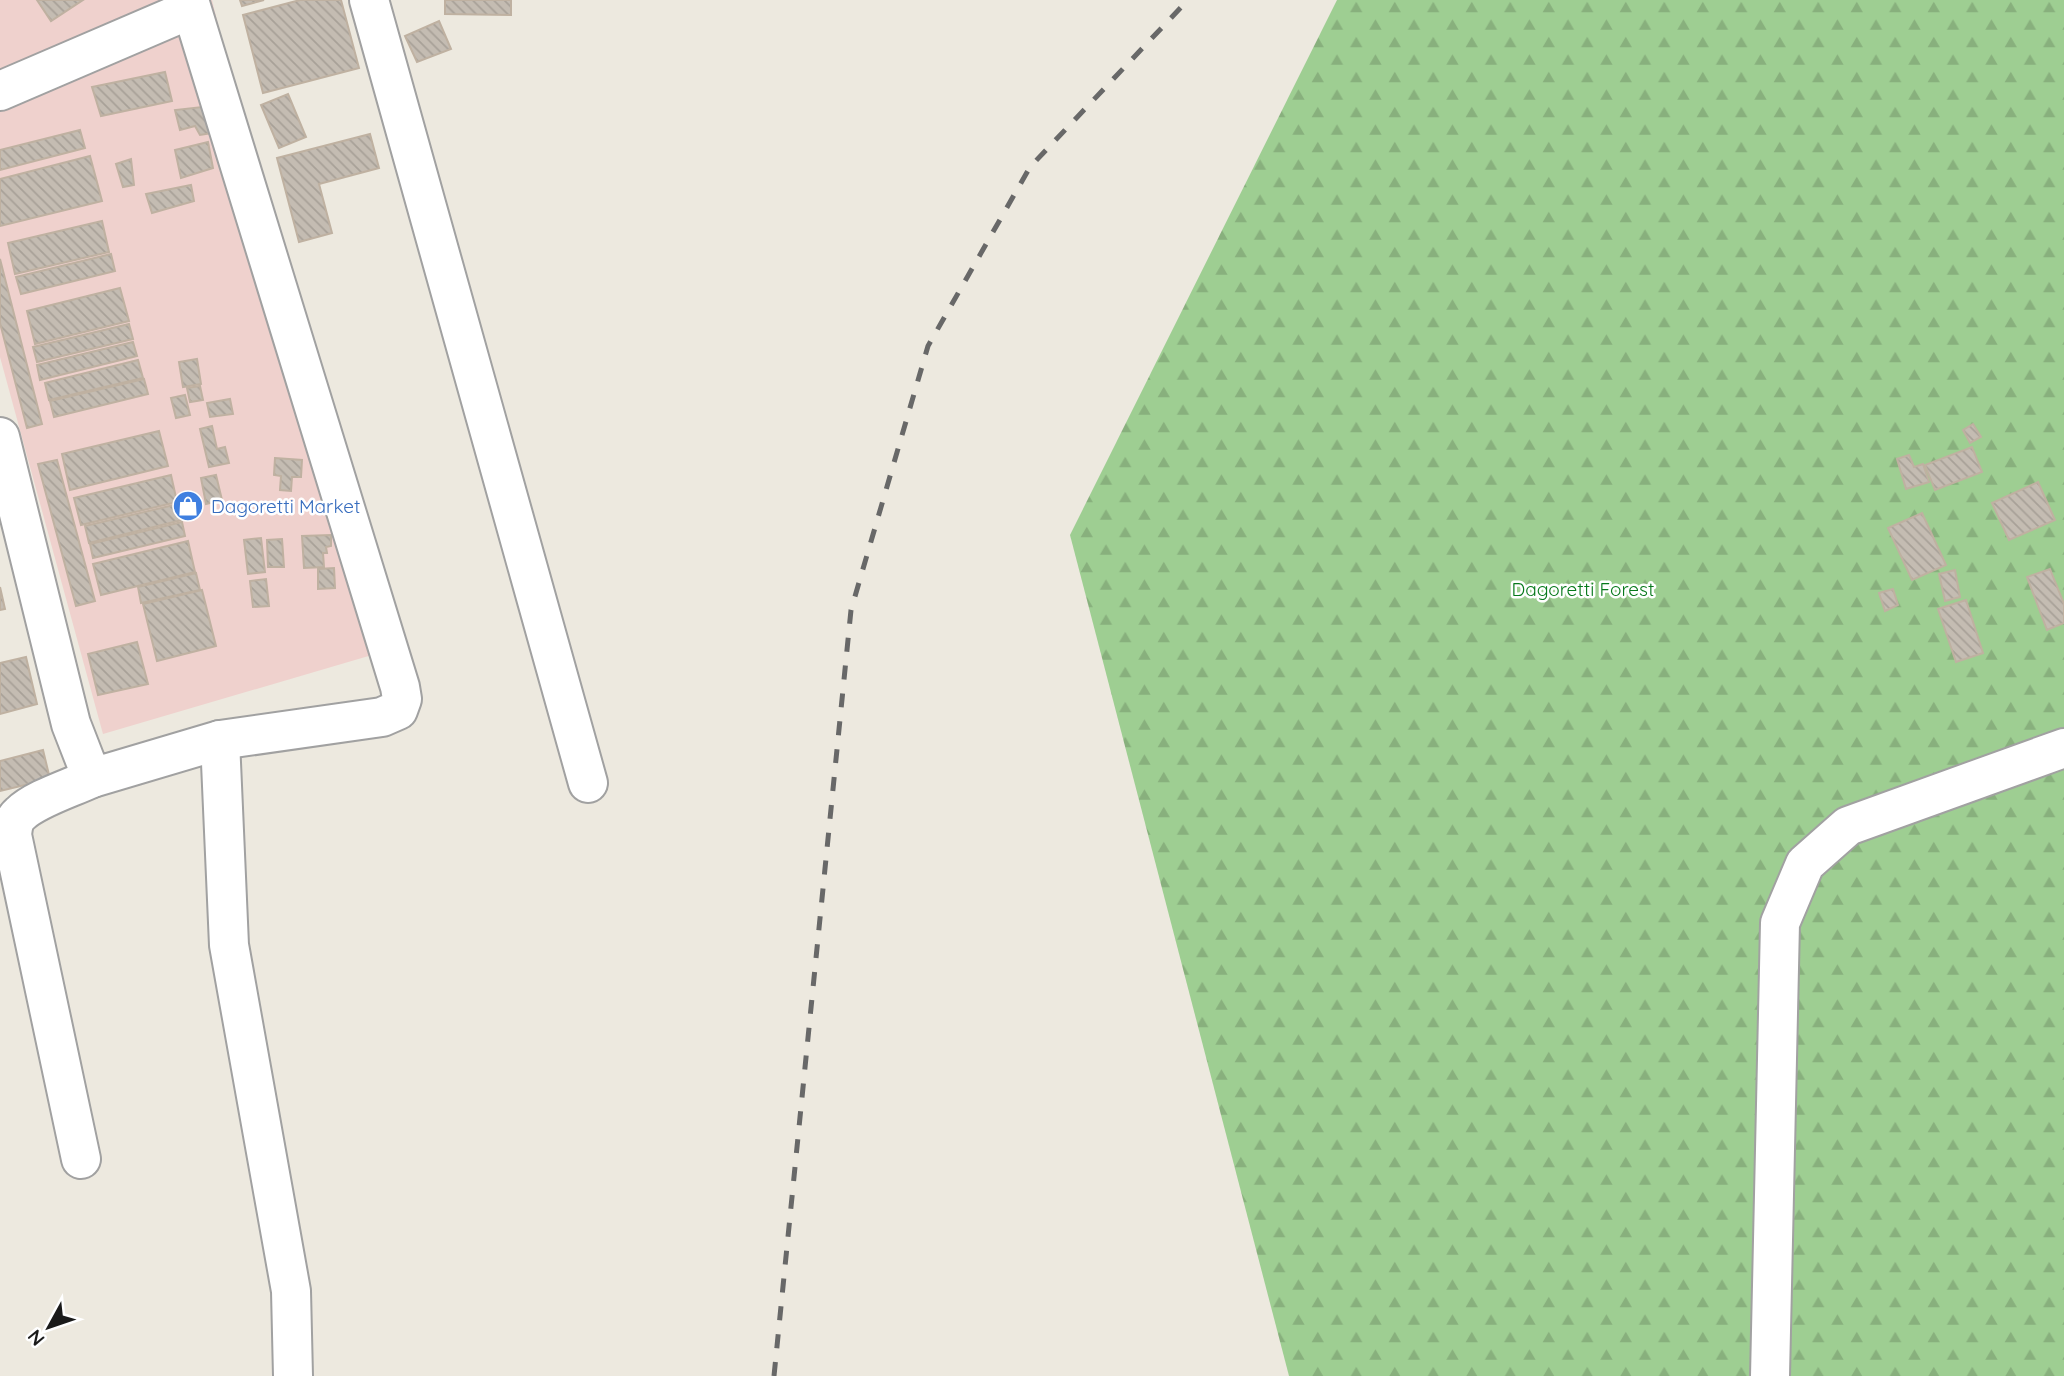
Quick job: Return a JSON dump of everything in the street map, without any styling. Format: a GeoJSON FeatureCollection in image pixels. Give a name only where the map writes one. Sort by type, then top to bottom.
{"type":"FeatureCollection","features":[{"type":"Feature","properties":{"kind":"street"},"geometry":{"type":"LineString","coordinates":[[369,0],[588,783]]}},
{"type":"Feature","properties":{"kind":"street"},"geometry":{"type":"LineString","coordinates":[[0,91],[190,4],[402,699],[398,710],[382,717],[220,740],[92,778],[32,806],[14,822],[12,835],[81,1159]]}},
{"type":"Feature","properties":{"kind":"street"},"geometry":{"type":"LineString","coordinates":[[0,438],[71,724],[92,778]]}},
{"type":"Feature","properties":{"kind":"street"},"geometry":{"type":"LineString","coordinates":[[220,740],[229,944],[290,1291],[293,1376]]}},
{"type":"Feature","properties":{"kind":"street"},"geometry":{"type":"LineString","coordinates":[[1770,1376],[1780,923],[1805,864],[1848,825],[2064,748]]}},
{"type":"Feature","properties":{"kind":"shaded area","name":"Dagoretti Market"},"geometry":{"type":"Polygon","coordinates":[[[0,0],[212,0],[372,655],[103,734],[0,357],[0,0]]]}},
{"type":"Feature","properties":{"kind":"green space","name":"Dagoretti Forest"},"geometry":{"type":"Polygon","coordinates":[[[1337,0],[2064,0],[2064,1376],[1289,1376],[1070,535],[1337,0]]]}},
{"type":"Feature","properties":{"kind":"building"},"geometry":{"type":"Polygon","coordinates":[[[37,0],[83,0],[51,21],[37,0]]]}},
{"type":"Feature","properties":{"kind":"building"},"geometry":{"type":"Polygon","coordinates":[[[240,0],[264,0],[242,6],[240,0]]]}},
{"type":"Feature","properties":{"kind":"building"},"geometry":{"type":"Polygon","coordinates":[[[300,0],[341,0],[359,68],[263,93],[243,15],[300,0]]]}},
{"type":"Feature","properties":{"kind":"building"},"geometry":{"type":"Polygon","coordinates":[[[445,0],[511,0],[511,15],[445,14],[445,0]]]}},
{"type":"Feature","properties":{"kind":"building"},"geometry":{"type":"Polygon","coordinates":[[[439,21],[451,49],[417,62],[405,36],[439,21]]]}},
{"type":"Feature","properties":{"kind":"building"},"geometry":{"type":"Polygon","coordinates":[[[165,72],[172,101],[101,116],[92,87],[165,72]]]}},
{"type":"Feature","properties":{"kind":"building"},"geometry":{"type":"Polygon","coordinates":[[[288,94],[306,137],[279,148],[261,105],[288,94]]]}},
{"type":"Feature","properties":{"kind":"building"},"geometry":{"type":"Polygon","coordinates":[[[211,106],[219,132],[200,135],[195,126],[180,130],[175,110],[211,106]]]}},
{"type":"Feature","properties":{"kind":"building"},"geometry":{"type":"Polygon","coordinates":[[[80,130],[85,148],[0,170],[0,150],[80,130]]]}},
{"type":"Feature","properties":{"kind":"building"},"geometry":{"type":"Polygon","coordinates":[[[370,134],[379,168],[319,184],[332,233],[299,242],[277,158],[370,134]]]}},
{"type":"Feature","properties":{"kind":"building"},"geometry":{"type":"Polygon","coordinates":[[[208,142],[213,168],[181,178],[175,150],[208,142]]]}},
{"type":"Feature","properties":{"kind":"building"},"geometry":{"type":"Polygon","coordinates":[[[90,156],[102,201],[0,226],[0,179],[90,156]]]}},
{"type":"Feature","properties":{"kind":"building"},"geometry":{"type":"Polygon","coordinates":[[[131,159],[134,185],[123,187],[116,164],[131,159]]]}},
{"type":"Feature","properties":{"kind":"building"},"geometry":{"type":"Polygon","coordinates":[[[191,185],[194,201],[152,213],[146,194],[191,185]]]}},
{"type":"Feature","properties":{"kind":"building"},"geometry":{"type":"Polygon","coordinates":[[[102,221],[109,252],[15,274],[8,243],[102,221]]]}},
{"type":"Feature","properties":{"kind":"building"},"geometry":{"type":"Polygon","coordinates":[[[111,254],[115,271],[21,294],[16,277],[111,254]]]}},
{"type":"Feature","properties":{"kind":"building"},"geometry":{"type":"Polygon","coordinates":[[[0,259],[42,424],[27,428],[0,323],[0,259]]]}},
{"type":"Feature","properties":{"kind":"building"},"geometry":{"type":"Polygon","coordinates":[[[120,288],[129,321],[35,344],[27,311],[120,288]]]}},
{"type":"Feature","properties":{"kind":"building"},"geometry":{"type":"Polygon","coordinates":[[[129,324],[133,339],[37,362],[33,347],[129,324]]]}},
{"type":"Feature","properties":{"kind":"building"},"geometry":{"type":"Polygon","coordinates":[[[133,342],[137,356],[40,380],[37,365],[133,342]]]}},
{"type":"Feature","properties":{"kind":"building"},"geometry":{"type":"Polygon","coordinates":[[[197,359],[201,384],[183,387],[179,362],[197,359]]]}},
{"type":"Feature","properties":{"kind":"building"},"geometry":{"type":"Polygon","coordinates":[[[138,360],[143,378],[49,400],[45,383],[138,360]]]}},
{"type":"Feature","properties":{"kind":"building"},"geometry":{"type":"Polygon","coordinates":[[[144,379],[148,394],[54,417],[50,401],[144,379]]]}},
{"type":"Feature","properties":{"kind":"building"},"geometry":{"type":"Polygon","coordinates":[[[200,386],[203,400],[190,402],[187,388],[200,386]]]}},
{"type":"Feature","properties":{"kind":"building"},"geometry":{"type":"Polygon","coordinates":[[[185,395],[190,415],[176,418],[171,398],[185,395]]]}},
{"type":"Feature","properties":{"kind":"building"},"geometry":{"type":"Polygon","coordinates":[[[230,399],[233,414],[210,417],[207,403],[230,399]]]}},
{"type":"Feature","properties":{"kind":"building"},"geometry":{"type":"Polygon","coordinates":[[[1973,424],[1981,437],[1970,443],[1963,430],[1973,424]]]}},
{"type":"Feature","properties":{"kind":"building"},"geometry":{"type":"Polygon","coordinates":[[[212,426],[217,449],[225,447],[229,463],[209,467],[200,429],[212,426]]]}},
{"type":"Feature","properties":{"kind":"building"},"geometry":{"type":"Polygon","coordinates":[[[159,431],[168,466],[70,490],[62,454],[159,431]]]}},
{"type":"Feature","properties":{"kind":"building"},"geometry":{"type":"Polygon","coordinates":[[[1972,447],[1982,472],[1935,490],[1925,465],[1972,447]]]}},
{"type":"Feature","properties":{"kind":"building"},"geometry":{"type":"Polygon","coordinates":[[[1909,455],[1914,467],[1923,464],[1929,482],[1906,489],[1897,459],[1909,455]]]}},
{"type":"Feature","properties":{"kind":"building"},"geometry":{"type":"Polygon","coordinates":[[[275,458],[302,460],[301,477],[292,477],[291,491],[280,490],[281,476],[274,475],[275,458]]]}},
{"type":"Feature","properties":{"kind":"building"},"geometry":{"type":"Polygon","coordinates":[[[57,460],[95,601],[76,606],[38,464],[57,460]]]}},
{"type":"Feature","properties":{"kind":"building"},"geometry":{"type":"Polygon","coordinates":[[[171,475],[177,502],[81,525],[74,498],[171,475]]]}},
{"type":"Feature","properties":{"kind":"building"},"geometry":{"type":"Polygon","coordinates":[[[216,475],[222,500],[206,504],[201,478],[216,475]]]}},
{"type":"Feature","properties":{"kind":"building"},"geometry":{"type":"Polygon","coordinates":[[[2038,482],[2055,520],[2009,540],[1992,503],[2038,482]]]}},
{"type":"Feature","properties":{"kind":"building"},"geometry":{"type":"Polygon","coordinates":[[[178,504],[182,520],[89,543],[85,526],[178,504]]]}},
{"type":"Feature","properties":{"kind":"building"},"geometry":{"type":"Polygon","coordinates":[[[1922,513],[1946,565],[1912,580],[1888,528],[1922,513]]]}},
{"type":"Feature","properties":{"kind":"building"},"geometry":{"type":"Polygon","coordinates":[[[182,522],[185,536],[93,558],[90,544],[182,522]]]}},
{"type":"Feature","properties":{"kind":"building"},"geometry":{"type":"Polygon","coordinates":[[[331,535],[331,546],[326,547],[327,553],[323,553],[324,567],[304,568],[302,536],[331,535]]]}},
{"type":"Feature","properties":{"kind":"building"},"geometry":{"type":"Polygon","coordinates":[[[261,538],[265,572],[248,574],[244,540],[261,538]]]}},
{"type":"Feature","properties":{"kind":"building"},"geometry":{"type":"Polygon","coordinates":[[[282,539],[284,567],[268,567],[267,540],[282,539]]]}},
{"type":"Feature","properties":{"kind":"building"},"geometry":{"type":"Polygon","coordinates":[[[188,541],[195,572],[101,595],[93,564],[188,541]]]}},
{"type":"Feature","properties":{"kind":"building"},"geometry":{"type":"Polygon","coordinates":[[[334,568],[335,588],[318,589],[318,569],[334,568]]]}},
{"type":"Feature","properties":{"kind":"building"},"geometry":{"type":"Polygon","coordinates":[[[2050,569],[2064,604],[2064,623],[2047,630],[2027,577],[2050,569]]]}},
{"type":"Feature","properties":{"kind":"building"},"geometry":{"type":"Polygon","coordinates":[[[1955,570],[1960,597],[1945,601],[1939,574],[1955,570]]]}},
{"type":"Feature","properties":{"kind":"building"},"geometry":{"type":"Polygon","coordinates":[[[196,573],[200,590],[141,603],[138,587],[196,573]]]}},
{"type":"Feature","properties":{"kind":"building"},"geometry":{"type":"Polygon","coordinates":[[[266,579],[269,606],[253,607],[250,581],[266,579]]]}},
{"type":"Feature","properties":{"kind":"building"},"geometry":{"type":"Polygon","coordinates":[[[0,587],[5,609],[0,610],[0,587]]]}},
{"type":"Feature","properties":{"kind":"building"},"geometry":{"type":"Polygon","coordinates":[[[1893,589],[1898,605],[1885,611],[1879,593],[1893,589]]]}},
{"type":"Feature","properties":{"kind":"building"},"geometry":{"type":"Polygon","coordinates":[[[202,590],[216,646],[157,661],[143,604],[202,590]]]}},
{"type":"Feature","properties":{"kind":"building"},"geometry":{"type":"Polygon","coordinates":[[[1966,600],[1983,653],[1956,662],[1938,609],[1966,600]]]}},
{"type":"Feature","properties":{"kind":"building"},"geometry":{"type":"Polygon","coordinates":[[[137,642],[148,684],[98,695],[88,654],[137,642]]]}},
{"type":"Feature","properties":{"kind":"building"},"geometry":{"type":"Polygon","coordinates":[[[26,657],[37,704],[0,714],[0,663],[26,657]]]}},
{"type":"Feature","properties":{"kind":"building"},"geometry":{"type":"Polygon","coordinates":[[[43,750],[50,779],[0,791],[0,761],[43,750]]]}},
{"type":"Feature","properties":{"kind":"railway"},"geometry":{"type":"LineString","coordinates":[[774,1376],[851,610],[928,346],[1030,167],[1188,0]]}},
{"type":"Feature","properties":{"kind":"place","name":"Dagoretti Market"},"geometry":{"type":"Point","coordinates":[188,506]}}]}
